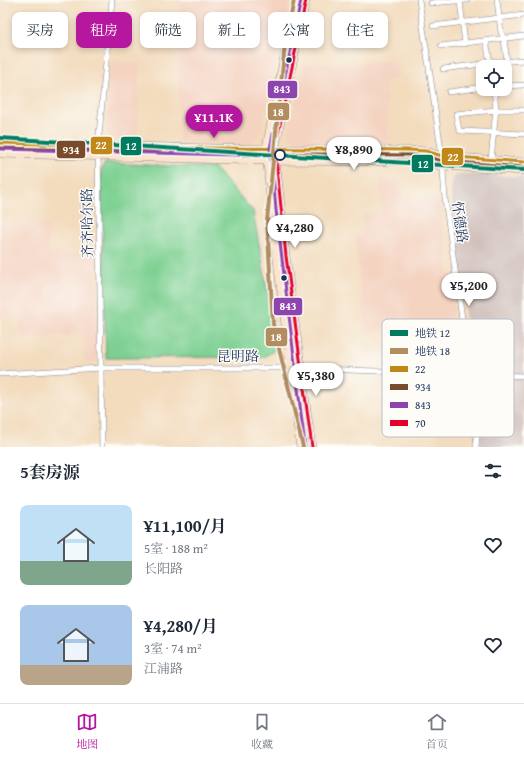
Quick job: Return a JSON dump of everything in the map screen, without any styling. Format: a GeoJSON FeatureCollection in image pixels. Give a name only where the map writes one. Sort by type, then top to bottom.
{"type":"FeatureCollection","features":[{"type":"Feature","properties":{"kind":"main road"},"geometry":{"type":"LineString","coordinates":[[295,0],[266,148],[266,161],[300,447]]}},
{"type":"Feature","properties":{"kind":"main road"},"geometry":{"type":"LineString","coordinates":[[306,0],[275,149],[275,161],[287,264],[312,447]]}},
{"type":"Feature","properties":{"kind":"main road"},"geometry":{"type":"LineString","coordinates":[[0,143],[213,148],[409,150],[442,156],[524,162]]}},
{"type":"Feature","properties":{"kind":"main road"},"geometry":{"type":"LineString","coordinates":[[0,154],[266,161],[414,162],[444,166],[524,171]]}},
{"type":"Feature","properties":{"kind":"street","name":"齐齐哈尔路"},"geometry":{"type":"LineString","coordinates":[[102,447],[98,145],[112,0]]}},
{"type":"Feature","properties":{"kind":"street","name":"怀德路"},"geometry":{"type":"LineString","coordinates":[[419,0],[444,166],[445,199],[462,319]]}},
{"type":"Feature","properties":{"kind":"street"},"geometry":{"type":"LineString","coordinates":[[431,3],[466,0]]}},
{"type":"Feature","properties":{"kind":"street"},"geometry":{"type":"LineString","coordinates":[[497,0],[507,60]]}},
{"type":"Feature","properties":{"kind":"street"},"geometry":{"type":"LineString","coordinates":[[460,1],[465,44]]}},
{"type":"Feature","properties":{"kind":"street"},"geometry":{"type":"LineString","coordinates":[[433,26],[524,15]]}},
{"type":"Feature","properties":{"kind":"street"},"geometry":{"type":"LineString","coordinates":[[441,46],[524,36]]}},
{"type":"Feature","properties":{"kind":"street"},"geometry":{"type":"LineString","coordinates":[[486,41],[489,60]]}},
{"type":"Feature","properties":{"kind":"street"},"geometry":{"type":"LineString","coordinates":[[512,61],[524,60]]}},
{"type":"Feature","properties":{"kind":"street"},"geometry":{"type":"LineString","coordinates":[[443,68],[476,66]]}},
{"type":"Feature","properties":{"kind":"street"},"geometry":{"type":"LineString","coordinates":[[512,86],[524,85]]}},
{"type":"Feature","properties":{"kind":"street"},"geometry":{"type":"LineString","coordinates":[[449,92],[476,88]]}},
{"type":"Feature","properties":{"kind":"street"},"geometry":{"type":"LineString","coordinates":[[491,160],[496,110],[495,96]]}},
{"type":"Feature","properties":{"kind":"street"},"geometry":{"type":"LineString","coordinates":[[524,110],[496,110],[456,114],[459,130],[461,131],[524,134]]}},
{"type":"Feature","properties":{"kind":"street","name":"昆明路"},"geometry":{"type":"LineString","coordinates":[[0,374],[101,368],[290,368],[382,372]]}},
{"type":"Feature","properties":{"kind":"street","name":"昆明路"},"geometry":{"type":"LineString","coordinates":[[514,376],[524,376]]}},
{"type":"Feature","properties":{"kind":"street","name":"怀德路"},"geometry":{"type":"LineString","coordinates":[[476,447],[477,437]]}},
{"type":"Feature","properties":{"kind":"shaded area"},"geometry":{"type":"Polygon","coordinates":[[[178,0],[290,0],[288,12],[268,12],[268,48],[280,48],[263,120],[262,131],[250,143],[239,145],[179,142],[178,48],[196,48],[196,12],[178,12],[178,0]]]}},
{"type":"Feature","properties":{"kind":"shaded area"},"geometry":{"type":"Polygon","coordinates":[[[110,61],[139,63],[138,139],[108,138],[106,133],[110,61]]]}},
{"type":"Feature","properties":{"kind":"shaded area"},"geometry":{"type":"Polygon","coordinates":[[[393,61],[398,65],[399,70],[398,76],[387,81],[385,86],[389,146],[299,144],[291,139],[288,132],[305,64],[337,65],[393,61]]]}},
{"type":"Feature","properties":{"kind":"shaded area"},"geometry":{"type":"Polygon","coordinates":[[[459,174],[524,177],[524,447],[480,447],[480,437],[514,437],[514,319],[466,319],[451,192],[451,182],[453,177],[459,174]]]}},
{"type":"Feature","properties":{"kind":"shaded area"},"geometry":{"type":"Polygon","coordinates":[[[381,180],[402,180],[402,199],[440,200],[455,319],[382,319],[382,330],[365,332],[355,235],[361,235],[363,214],[381,214],[381,180]]]}},
{"type":"Feature","properties":{"kind":"shaded area"},"geometry":{"type":"Polygon","coordinates":[[[0,222],[49,224],[48,252],[95,254],[99,362],[84,362],[83,335],[21,339],[18,318],[0,318],[0,222]]]}},
{"type":"Feature","properties":{"kind":"green space"},"geometry":{"type":"Polygon","coordinates":[[[105,163],[215,168],[253,211],[278,348],[264,357],[106,358],[101,172],[105,163]]]}},
{"type":"Feature","properties":{"kind":"metro line","name":"18"},"geometry":{"type":"LineString","coordinates":[[294,0],[285,44],[267,220],[273,324],[303,447]]}},
{"type":"Feature","properties":{"kind":"metro line","name":"12"},"geometry":{"type":"LineString","coordinates":[[0,138],[524,170]]}},
{"type":"Feature","properties":{"kind":"transit line","name":"843"},"geometry":{"type":"LineString","coordinates":[[272,179],[270,148],[301,0]]}},
{"type":"Feature","properties":{"kind":"transit line","name":"70"},"geometry":{"type":"LineString","coordinates":[[306,0],[275,149],[286,256],[312,447]]}},
{"type":"Feature","properties":{"kind":"transit line","name":"22"},"geometry":{"type":"LineString","coordinates":[[0,143],[213,148],[409,150],[426,151],[442,156],[524,162]]}},
{"type":"Feature","properties":{"kind":"transit line","name":"934"},"geometry":{"type":"LineString","coordinates":[[0,148],[213,153],[409,155],[425,156],[442,161],[524,167]]}},
{"type":"Feature","properties":{"kind":"transit line","name":"843"},"geometry":{"type":"LineString","coordinates":[[0,149],[267,156],[271,158],[305,446]]}}]}
